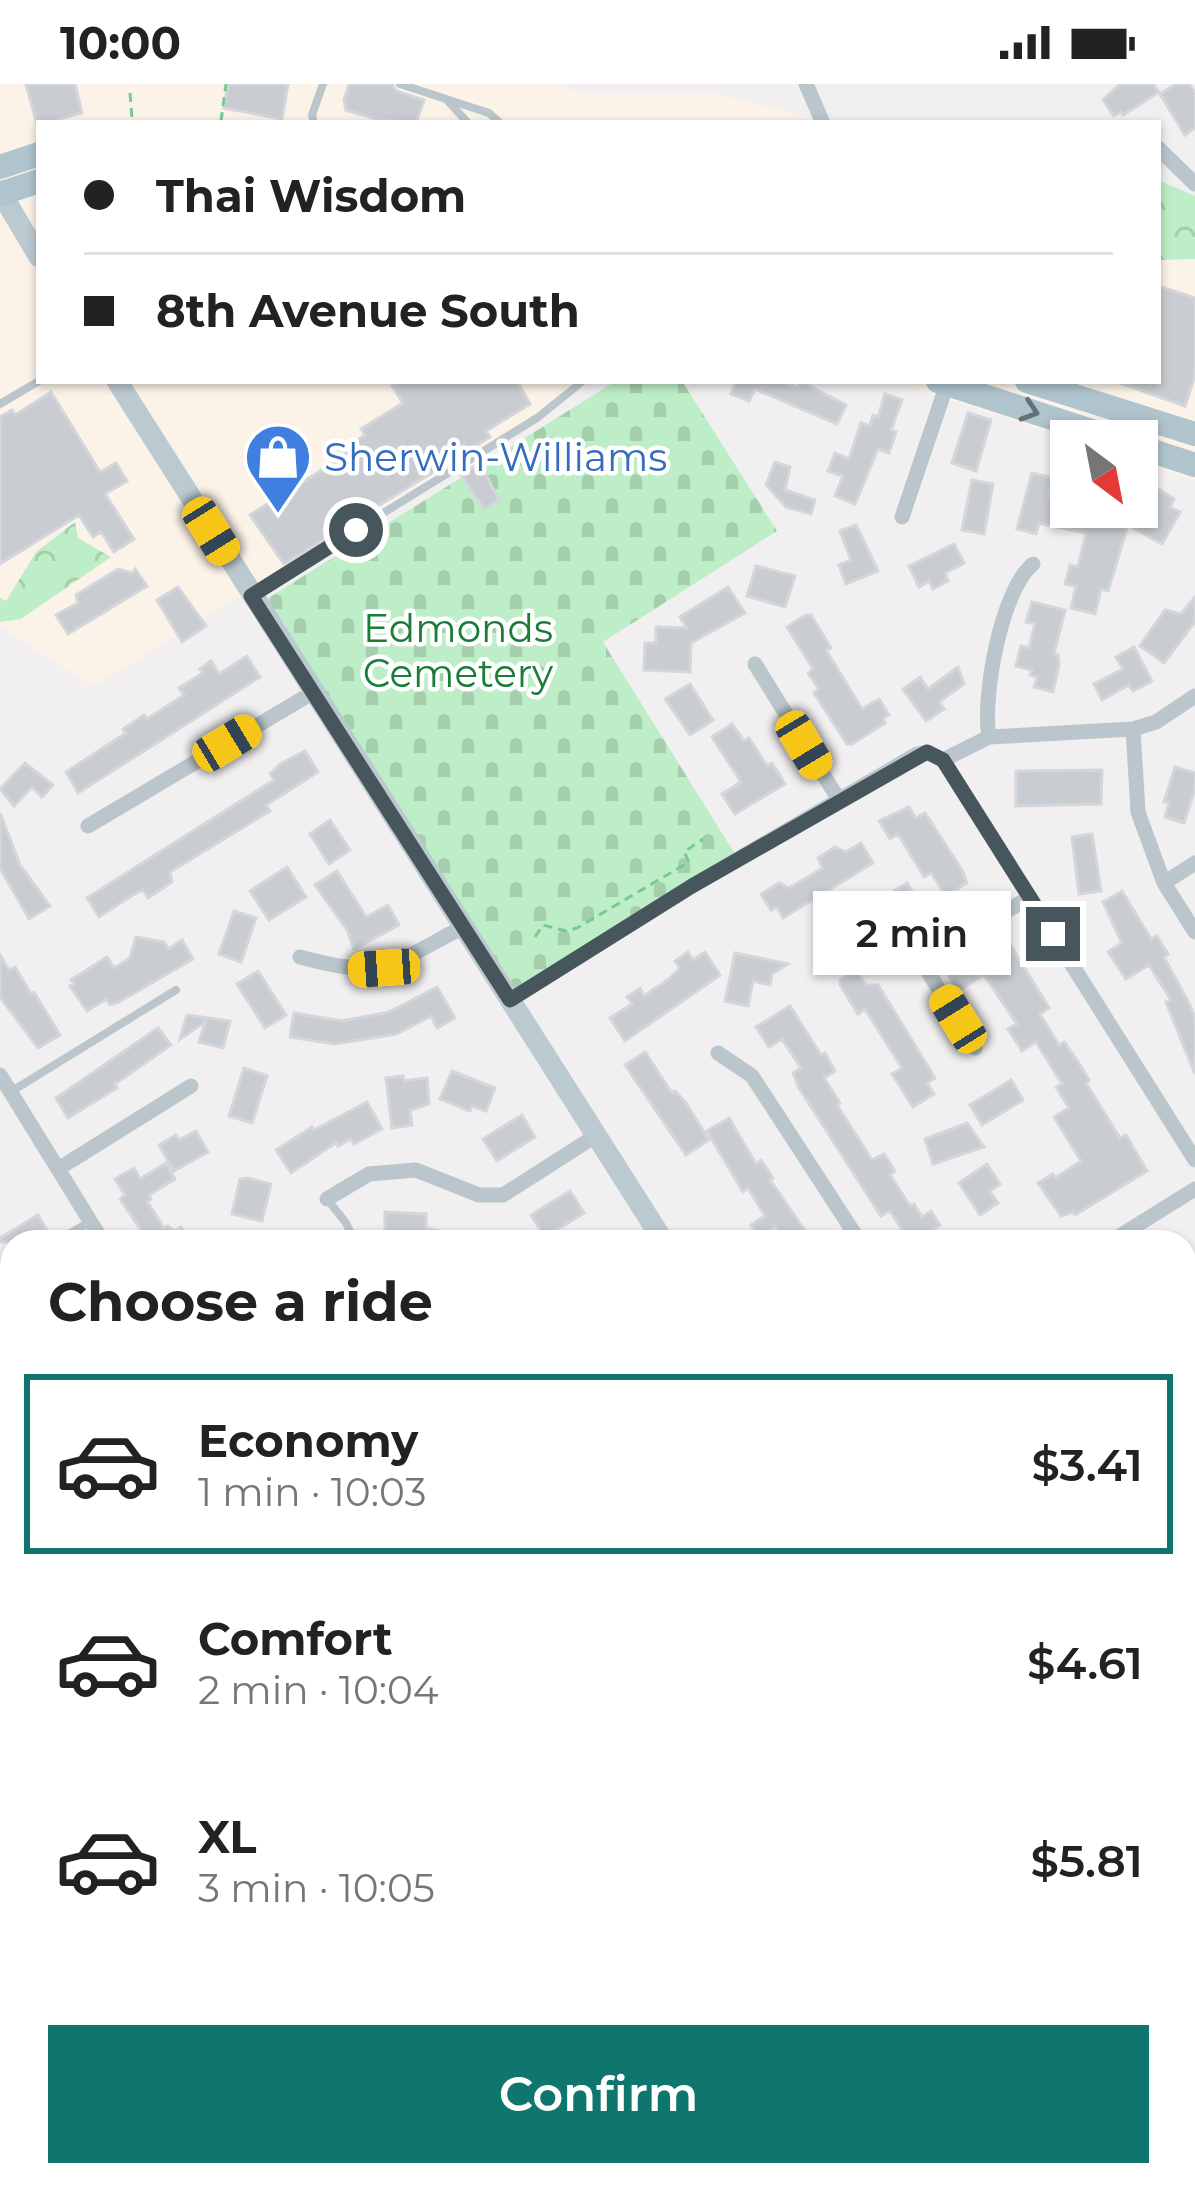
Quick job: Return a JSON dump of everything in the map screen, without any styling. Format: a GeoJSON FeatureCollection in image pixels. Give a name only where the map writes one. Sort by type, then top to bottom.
{"type":"FeatureCollection","features":[{"type":"Feature","properties":{"kind":"main road"},"geometry":{"type":"LineString","coordinates":[[0,167],[36,155]]}},
{"type":"Feature","properties":{"kind":"main road"},"geometry":{"type":"LineString","coordinates":[[36,182],[0,193],[36,252]]}},
{"type":"Feature","properties":{"kind":"main road"},"geometry":{"type":"LineString","coordinates":[[118,384],[656,1230]]}},
{"type":"Feature","properties":{"kind":"main road"},"geometry":{"type":"LineString","coordinates":[[949,384],[1058,420]]}},
{"type":"Feature","properties":{"kind":"main road"},"geometry":{"type":"LineString","coordinates":[[1041,384],[1195,434]]}},
{"type":"Feature","properties":{"kind":"main road"},"geometry":{"type":"LineString","coordinates":[[1158,453],[1195,465]]}},
{"type":"Feature","properties":{"kind":"street"},"geometry":{"type":"LineString","coordinates":[[806,84],[822,120]]}},
{"type":"Feature","properties":{"kind":"street"},"geometry":{"type":"LineString","coordinates":[[1161,151],[1195,184]]}},
{"type":"Feature","properties":{"kind":"street"},"geometry":{"type":"LineString","coordinates":[[902,517],[942,384]]}},
{"type":"Feature","properties":{"kind":"street"},"geometry":{"type":"LineString","coordinates":[[989,736],[985,711],[1003,626],[1021,574],[1033,565]]}},
{"type":"Feature","properties":{"kind":"street"},"geometry":{"type":"LineString","coordinates":[[755,664],[838,800]]}},
{"type":"Feature","properties":{"kind":"street"},"geometry":{"type":"LineString","coordinates":[[88,826],[312,693]]}},
{"type":"Feature","properties":{"kind":"street"},"geometry":{"type":"LineString","coordinates":[[943,760],[989,736],[1133,729],[1177,710],[1195,696]]}},
{"type":"Feature","properties":{"kind":"street"},"geometry":{"type":"LineString","coordinates":[[1133,729],[1138,812],[1164,884],[1195,932]]}},
{"type":"Feature","properties":{"kind":"street"},"geometry":{"type":"LineString","coordinates":[[510,1000],[920,752],[943,760],[1195,1160]]}},
{"type":"Feature","properties":{"kind":"street"},"geometry":{"type":"LineString","coordinates":[[1164,884],[1195,863]]}},
{"type":"Feature","properties":{"kind":"street"},"geometry":{"type":"LineString","coordinates":[[975,1048],[922,962],[1030,897]]}},
{"type":"Feature","properties":{"kind":"street"},"geometry":{"type":"LineString","coordinates":[[300,957],[352,970],[384,968],[463,927]]}},
{"type":"Feature","properties":{"kind":"street"},"geometry":{"type":"LineString","coordinates":[[718,1053],[752,1076],[852,1230]]}},
{"type":"Feature","properties":{"kind":"street"},"geometry":{"type":"LineString","coordinates":[[0,1075],[97,1230]]}},
{"type":"Feature","properties":{"kind":"street"},"geometry":{"type":"LineString","coordinates":[[58,1169],[191,1086]]}},
{"type":"Feature","properties":{"kind":"street"},"geometry":{"type":"LineString","coordinates":[[327,1199],[369,1174],[416,1170],[479,1195],[503,1195],[597,1136]]}},
{"type":"Feature","properties":{"kind":"street"},"geometry":{"type":"LineString","coordinates":[[1129,1230],[1195,1189]]}},
{"type":"Feature","properties":{"kind":"lane"},"geometry":{"type":"LineString","coordinates":[[313,120],[322,84]]}},
{"type":"Feature","properties":{"kind":"lane"},"geometry":{"type":"LineString","coordinates":[[400,84],[489,113],[497,120]]}},
{"type":"Feature","properties":{"kind":"lane"},"geometry":{"type":"LineString","coordinates":[[446,99],[466,120]]}},
{"type":"Feature","properties":{"kind":"lane"},"geometry":{"type":"LineString","coordinates":[[0,404],[36,383]]}},
{"type":"Feature","properties":{"kind":"lane"},"geometry":{"type":"LineString","coordinates":[[251,596],[538,418],[579,384]]}},
{"type":"Feature","properties":{"kind":"lane"},"geometry":{"type":"LineString","coordinates":[[10,1092],[176,990]]}},
{"type":"Feature","properties":{"kind":"lane"},"geometry":{"type":"LineString","coordinates":[[327,1199],[349,1230]]}},
{"type":"Feature","properties":{"kind":"lane"},"geometry":{"type":"LineString","coordinates":[[76,1230],[91,1221]]}},
{"type":"Feature","properties":{"kind":"path"},"geometry":{"type":"LineString","coordinates":[[221,120],[226,84]]}},
{"type":"Feature","properties":{"kind":"path"},"geometry":{"type":"LineString","coordinates":[[130,93],[132,119]]}},
{"type":"Feature","properties":{"kind":"path"},"geometry":{"type":"LineString","coordinates":[[535,937],[543,926],[566,931],[577,928],[689,862],[684,852],[703,839]]}},
{"type":"Feature","properties":{"kind":"shaded area"},"geometry":{"type":"Polygon","coordinates":[[[0,84],[558,84],[582,94],[719,94],[822,120],[36,120],[36,384],[587,384],[93,687],[0,626],[0,84]]]}},
{"type":"Feature","properties":{"kind":"shaded area"},"geometry":{"type":"Polygon","coordinates":[[[1161,206],[1195,221],[1195,481],[1158,469],[1158,420],[1050,420],[1050,433],[902,384],[1161,384],[1161,206]]]}},
{"type":"Feature","properties":{"kind":"green space"},"geometry":{"type":"Polygon","coordinates":[[[1161,181],[1195,196],[1195,259],[1161,260],[1161,181]]]}},
{"type":"Feature","properties":{"kind":"green space","name":"Edmonds Cemetery"},"geometry":{"type":"Polygon","coordinates":[[[611,384],[684,384],[777,531],[603,642],[740,862],[510,1000],[257,605],[611,384]]]}},
{"type":"Feature","properties":{"kind":"green space"},"geometry":{"type":"Polygon","coordinates":[[[75,522],[78,538],[111,557],[21,619],[0,622],[0,598],[6,601],[36,552],[75,522]]]}},
{"type":"Feature","properties":{"kind":"building"},"geometry":{"type":"Polygon","coordinates":[[[26,84],[75,84],[82,113],[36,121],[26,84]]]}},
{"type":"Feature","properties":{"kind":"building"},"geometry":{"type":"Polygon","coordinates":[[[228,84],[288,84],[282,119],[224,108],[228,84]]]}},
{"type":"Feature","properties":{"kind":"building"},"geometry":{"type":"Polygon","coordinates":[[[349,84],[392,84],[396,91],[424,100],[417,120],[390,120],[346,110],[349,84]]]}},
{"type":"Feature","properties":{"kind":"building"},"geometry":{"type":"Polygon","coordinates":[[[1120,84],[1153,84],[1159,92],[1114,116],[1103,100],[1120,84]]]}},
{"type":"Feature","properties":{"kind":"building"},"geometry":{"type":"Polygon","coordinates":[[[1176,84],[1189,84],[1195,93],[1195,128],[1185,135],[1160,94],[1176,84]]]}},
{"type":"Feature","properties":{"kind":"building"},"geometry":{"type":"Polygon","coordinates":[[[1161,287],[1195,298],[1195,375],[1185,406],[1123,384],[1161,384],[1161,287]]]}},
{"type":"Feature","properties":{"kind":"building"},"geometry":{"type":"Polygon","coordinates":[[[519,384],[530,404],[486,431],[490,437],[284,564],[250,515],[336,461],[332,455],[365,435],[361,429],[403,403],[392,386],[519,384]]]}},
{"type":"Feature","properties":{"kind":"building"},"geometry":{"type":"Polygon","coordinates":[[[735,384],[798,388],[805,384],[846,405],[837,424],[755,389],[749,401],[731,394],[735,384]]]}},
{"type":"Feature","properties":{"kind":"building"},"geometry":{"type":"Polygon","coordinates":[[[51,392],[100,472],[116,463],[127,481],[105,494],[134,539],[114,552],[101,532],[93,537],[79,515],[0,564],[0,417],[12,410],[15,415],[51,392]]]}},
{"type":"Feature","properties":{"kind":"building"},"geometry":{"type":"Polygon","coordinates":[[[885,394],[902,400],[891,430],[896,432],[889,453],[878,449],[855,504],[835,496],[843,476],[828,471],[835,453],[849,459],[861,423],[870,426],[873,415],[878,417],[885,394]]]}},
{"type":"Feature","properties":{"kind":"building"},"geometry":{"type":"Polygon","coordinates":[[[968,413],[991,420],[976,471],[952,463],[968,413]]]}},
{"type":"Feature","properties":{"kind":"building"},"geometry":{"type":"Polygon","coordinates":[[[775,462],[790,467],[785,490],[815,500],[811,514],[786,507],[766,485],[775,462]]]}},
{"type":"Feature","properties":{"kind":"building"},"geometry":{"type":"Polygon","coordinates":[[[480,463],[499,500],[484,509],[461,475],[480,463]]]}},
{"type":"Feature","properties":{"kind":"building"},"geometry":{"type":"Polygon","coordinates":[[[1032,473],[1050,477],[1050,525],[1039,523],[1036,534],[1017,529],[1032,473]]]}},
{"type":"Feature","properties":{"kind":"building"},"geometry":{"type":"Polygon","coordinates":[[[972,480],[993,484],[984,534],[962,530],[972,480]]]}},
{"type":"Feature","properties":{"kind":"building"},"geometry":{"type":"Polygon","coordinates":[[[1158,489],[1174,499],[1170,507],[1180,512],[1162,544],[1133,528],[1158,528],[1158,489]]]}},
{"type":"Feature","properties":{"kind":"building"},"geometry":{"type":"Polygon","coordinates":[[[856,525],[878,571],[846,584],[839,565],[851,560],[840,531],[856,525]]]}},
{"type":"Feature","properties":{"kind":"building"},"geometry":{"type":"Polygon","coordinates":[[[1062,528],[1127,528],[1108,591],[1101,589],[1095,614],[1071,608],[1076,586],[1065,584],[1070,565],[1078,567],[1086,533],[1062,528]]]}},
{"type":"Feature","properties":{"kind":"building"},"geometry":{"type":"Polygon","coordinates":[[[954,544],[964,563],[945,573],[948,581],[933,589],[929,581],[919,587],[909,566],[954,544]]]}},
{"type":"Feature","properties":{"kind":"building"},"geometry":{"type":"Polygon","coordinates":[[[756,566],[795,576],[785,607],[747,596],[756,566]]]}},
{"type":"Feature","properties":{"kind":"building"},"geometry":{"type":"Polygon","coordinates":[[[118,569],[132,573],[135,569],[147,586],[68,634],[56,615],[78,603],[76,595],[118,569]]]}},
{"type":"Feature","properties":{"kind":"building"},"geometry":{"type":"Polygon","coordinates":[[[178,587],[206,626],[182,642],[157,600],[178,587]]]}},
{"type":"Feature","properties":{"kind":"building"},"geometry":{"type":"Polygon","coordinates":[[[728,587],[745,613],[691,643],[690,672],[644,670],[645,643],[656,643],[656,627],[687,628],[680,617],[728,587]]]}},
{"type":"Feature","properties":{"kind":"building"},"geometry":{"type":"Polygon","coordinates":[[[1195,597],[1195,622],[1164,663],[1140,646],[1165,610],[1181,614],[1195,597]]]}},
{"type":"Feature","properties":{"kind":"building"},"geometry":{"type":"Polygon","coordinates":[[[1032,602],[1065,610],[1054,654],[1059,665],[1053,692],[1034,687],[1037,677],[1030,675],[1032,670],[1016,666],[1021,646],[1029,648],[1035,624],[1026,622],[1032,602]]]}},
{"type":"Feature","properties":{"kind":"building"},"geometry":{"type":"Polygon","coordinates":[[[811,615],[831,648],[826,650],[862,709],[879,699],[889,715],[883,718],[885,723],[852,744],[847,744],[814,693],[819,689],[808,673],[813,669],[787,627],[811,615]]]}},
{"type":"Feature","properties":{"kind":"building"},"geometry":{"type":"Polygon","coordinates":[[[1134,647],[1152,681],[1133,691],[1129,685],[1102,700],[1094,684],[1123,669],[1116,657],[1134,647]]]}},
{"type":"Feature","properties":{"kind":"building"},"geometry":{"type":"Polygon","coordinates":[[[247,656],[260,677],[78,793],[66,772],[126,733],[123,729],[144,715],[147,719],[184,695],[179,688],[203,673],[200,669],[211,661],[219,674],[247,656]]]}},
{"type":"Feature","properties":{"kind":"building"},"geometry":{"type":"Polygon","coordinates":[[[958,667],[964,684],[939,702],[944,709],[926,721],[903,689],[920,677],[928,689],[958,667]]]}},
{"type":"Feature","properties":{"kind":"building"},"geometry":{"type":"Polygon","coordinates":[[[690,684],[713,720],[690,735],[665,699],[690,684]]]}},
{"type":"Feature","properties":{"kind":"building"},"geometry":{"type":"Polygon","coordinates":[[[732,724],[744,741],[749,738],[767,766],[772,763],[785,784],[735,814],[722,794],[741,782],[712,737],[732,724]]]}},
{"type":"Feature","properties":{"kind":"building"},"geometry":{"type":"Polygon","coordinates":[[[305,751],[318,772],[266,805],[270,811],[170,872],[172,882],[148,898],[143,890],[99,917],[87,898],[274,780],[270,774],[280,764],[305,751]]]}},
{"type":"Feature","properties":{"kind":"building"},"geometry":{"type":"Polygon","coordinates":[[[25,763],[53,785],[42,797],[32,787],[14,806],[0,789],[25,763]]]}},
{"type":"Feature","properties":{"kind":"building"},"geometry":{"type":"Polygon","coordinates":[[[1175,767],[1195,773],[1184,823],[1165,817],[1169,803],[1164,802],[1175,767]]]}},
{"type":"Feature","properties":{"kind":"building"},"geometry":{"type":"Polygon","coordinates":[[[1102,770],[1101,804],[1016,806],[1016,771],[1102,770]]]}},
{"type":"Feature","properties":{"kind":"building"},"geometry":{"type":"Polygon","coordinates":[[[909,807],[916,818],[925,813],[962,870],[967,883],[946,896],[931,873],[924,877],[898,834],[890,839],[879,821],[909,807]]]}},
{"type":"Feature","properties":{"kind":"building"},"geometry":{"type":"Polygon","coordinates":[[[0,813],[20,865],[50,906],[29,919],[0,868],[0,813]]]}},
{"type":"Feature","properties":{"kind":"building"},"geometry":{"type":"Polygon","coordinates":[[[330,820],[350,850],[329,864],[310,834],[330,820]]]}},
{"type":"Feature","properties":{"kind":"building"},"geometry":{"type":"Polygon","coordinates":[[[1092,834],[1101,891],[1079,894],[1072,837],[1092,834]]]}},
{"type":"Feature","properties":{"kind":"building"},"geometry":{"type":"Polygon","coordinates":[[[861,843],[873,863],[783,918],[761,894],[779,883],[789,888],[823,868],[818,858],[835,847],[846,852],[861,843]]]}},
{"type":"Feature","properties":{"kind":"building"},"geometry":{"type":"Polygon","coordinates":[[[287,867],[306,897],[269,920],[250,891],[287,867]]]}},
{"type":"Feature","properties":{"kind":"building"},"geometry":{"type":"Polygon","coordinates":[[[337,871],[366,917],[388,905],[399,925],[354,949],[347,930],[315,885],[337,871]]]}},
{"type":"Feature","properties":{"kind":"building"},"geometry":{"type":"Polygon","coordinates":[[[907,883],[919,903],[879,927],[867,908],[907,883]]]}},
{"type":"Feature","properties":{"kind":"building"},"geometry":{"type":"Polygon","coordinates":[[[1122,891],[1151,939],[1157,936],[1168,954],[1164,957],[1191,1007],[1195,1074],[1166,1002],[1171,1000],[1149,965],[1126,979],[1108,952],[1122,943],[1103,902],[1122,891]]]}},
{"type":"Feature","properties":{"kind":"building"},"geometry":{"type":"Polygon","coordinates":[[[234,911],[256,918],[241,962],[219,954],[234,911]]]}},
{"type":"Feature","properties":{"kind":"building"},"geometry":{"type":"Polygon","coordinates":[[[819,923],[842,924],[845,962],[817,960],[819,923]]]}},
{"type":"Feature","properties":{"kind":"building"},"geometry":{"type":"Polygon","coordinates":[[[1003,933],[1049,1008],[1040,1014],[1059,1045],[1064,1042],[1077,1060],[1120,1138],[1126,1135],[1147,1171],[1075,1215],[1061,1216],[1038,1183],[1081,1161],[1054,1117],[1069,1108],[1056,1087],[1062,1084],[1036,1042],[1022,1051],[1008,1029],[1017,1024],[984,975],[958,991],[945,969],[1003,933]]]}},
{"type":"Feature","properties":{"kind":"building"},"geometry":{"type":"Polygon","coordinates":[[[136,937],[164,942],[169,949],[182,940],[193,959],[119,1002],[110,1005],[106,999],[87,1011],[70,986],[74,984],[71,980],[107,957],[114,968],[130,958],[136,937]]]}},
{"type":"Feature","properties":{"kind":"building"},"geometry":{"type":"Polygon","coordinates":[[[688,952],[693,960],[705,952],[720,975],[625,1041],[610,1018],[632,1004],[627,997],[640,988],[644,996],[669,979],[680,968],[675,961],[688,952]]]}},
{"type":"Feature","properties":{"kind":"building"},"geometry":{"type":"Polygon","coordinates":[[[735,953],[788,964],[772,974],[770,985],[753,981],[748,1006],[725,1001],[735,953]]]}},
{"type":"Feature","properties":{"kind":"building"},"geometry":{"type":"Polygon","coordinates":[[[0,955],[34,992],[60,1035],[38,1048],[0,997],[0,955]]]}},
{"type":"Feature","properties":{"kind":"building"},"geometry":{"type":"Polygon","coordinates":[[[856,970],[866,985],[878,985],[935,1078],[927,1083],[934,1094],[913,1107],[892,1074],[902,1068],[865,1009],[858,1014],[840,985],[840,980],[856,970]]]}},
{"type":"Feature","properties":{"kind":"building"},"geometry":{"type":"Polygon","coordinates":[[[258,971],[286,1015],[265,1028],[237,984],[258,971]]]}},
{"type":"Feature","properties":{"kind":"building"},"geometry":{"type":"Polygon","coordinates":[[[437,987],[455,1018],[437,1028],[431,1016],[396,1034],[335,1044],[290,1037],[294,1013],[342,1021],[389,1012],[437,987]]]}},
{"type":"Feature","properties":{"kind":"building"},"geometry":{"type":"Polygon","coordinates":[[[790,1006],[835,1071],[824,1078],[872,1160],[884,1154],[895,1171],[890,1175],[910,1206],[914,1204],[922,1217],[931,1211],[940,1225],[932,1230],[902,1230],[890,1211],[881,1216],[799,1088],[793,1073],[801,1068],[782,1039],[769,1047],[756,1027],[790,1006]]]}},
{"type":"Feature","properties":{"kind":"building"},"geometry":{"type":"Polygon","coordinates":[[[187,1015],[230,1021],[223,1048],[199,1042],[205,1022],[180,1039],[187,1015]]]}},
{"type":"Feature","properties":{"kind":"building"},"geometry":{"type":"Polygon","coordinates":[[[158,1028],[171,1045],[115,1084],[117,1088],[68,1118],[56,1098],[158,1028]]]}},
{"type":"Feature","properties":{"kind":"building"},"geometry":{"type":"Polygon","coordinates":[[[645,1052],[709,1140],[686,1155],[625,1065],[645,1052]]]}},
{"type":"Feature","properties":{"kind":"building"},"geometry":{"type":"Polygon","coordinates":[[[244,1068],[267,1076],[252,1123],[229,1116],[244,1068]]]}},
{"type":"Feature","properties":{"kind":"building"},"geometry":{"type":"Polygon","coordinates":[[[452,1071],[495,1088],[486,1111],[472,1106],[470,1111],[440,1099],[452,1071]]]}},
{"type":"Feature","properties":{"kind":"building"},"geometry":{"type":"Polygon","coordinates":[[[403,1076],[404,1081],[427,1078],[429,1104],[410,1110],[412,1125],[392,1128],[386,1078],[403,1076]]]}},
{"type":"Feature","properties":{"kind":"building"},"geometry":{"type":"Polygon","coordinates":[[[1011,1080],[1023,1100],[982,1125],[970,1105],[1011,1080]]]}},
{"type":"Feature","properties":{"kind":"building"},"geometry":{"type":"Polygon","coordinates":[[[367,1102],[382,1129],[354,1144],[351,1139],[338,1146],[337,1142],[291,1173],[276,1150],[367,1102]]]}},
{"type":"Feature","properties":{"kind":"building"},"geometry":{"type":"Polygon","coordinates":[[[522,1115],[535,1137],[497,1161],[483,1139],[522,1115]]]}},
{"type":"Feature","properties":{"kind":"building"},"geometry":{"type":"Polygon","coordinates":[[[729,1118],[805,1230],[778,1230],[775,1226],[754,1230],[751,1225],[765,1216],[748,1188],[743,1192],[707,1131],[729,1118]]]}},
{"type":"Feature","properties":{"kind":"building"},"geometry":{"type":"Polygon","coordinates":[[[967,1123],[984,1147],[933,1164],[925,1139],[967,1123]]]}},
{"type":"Feature","properties":{"kind":"building"},"geometry":{"type":"Polygon","coordinates":[[[196,1131],[208,1152],[174,1171],[159,1145],[196,1131]]]}},
{"type":"Feature","properties":{"kind":"building"},"geometry":{"type":"Polygon","coordinates":[[[166,1163],[175,1179],[147,1201],[164,1228],[174,1230],[141,1230],[120,1199],[125,1195],[115,1179],[134,1168],[140,1179],[166,1163]]]}},
{"type":"Feature","properties":{"kind":"building"},"geometry":{"type":"Polygon","coordinates":[[[987,1164],[1000,1184],[990,1191],[998,1203],[980,1215],[959,1183],[987,1164]]]}},
{"type":"Feature","properties":{"kind":"building"},"geometry":{"type":"Polygon","coordinates":[[[240,1179],[271,1184],[262,1221],[232,1214],[240,1179]]]}},
{"type":"Feature","properties":{"kind":"building"},"geometry":{"type":"Polygon","coordinates":[[[570,1191],[584,1213],[556,1230],[541,1230],[531,1215],[570,1191]]]}},
{"type":"Feature","properties":{"kind":"building"},"geometry":{"type":"Polygon","coordinates":[[[385,1212],[426,1214],[426,1228],[435,1230],[385,1230],[385,1212]]]}},
{"type":"Feature","properties":{"kind":"building"},"geometry":{"type":"Polygon","coordinates":[[[38,1215],[47,1230],[13,1230],[38,1215]]]}},
{"type":"Feature","properties":{"kind":"place","name":"Sherwin-Williams"},"geometry":{"type":"Point","coordinates":[278,516]}},
{"type":"Feature","properties":{"kind":"route"},"geometry":{"type":"LineString","coordinates":[[356,530],[251,596],[510,1000],[692,886],[927,752],[943,760],[1053,934]]}}]}
